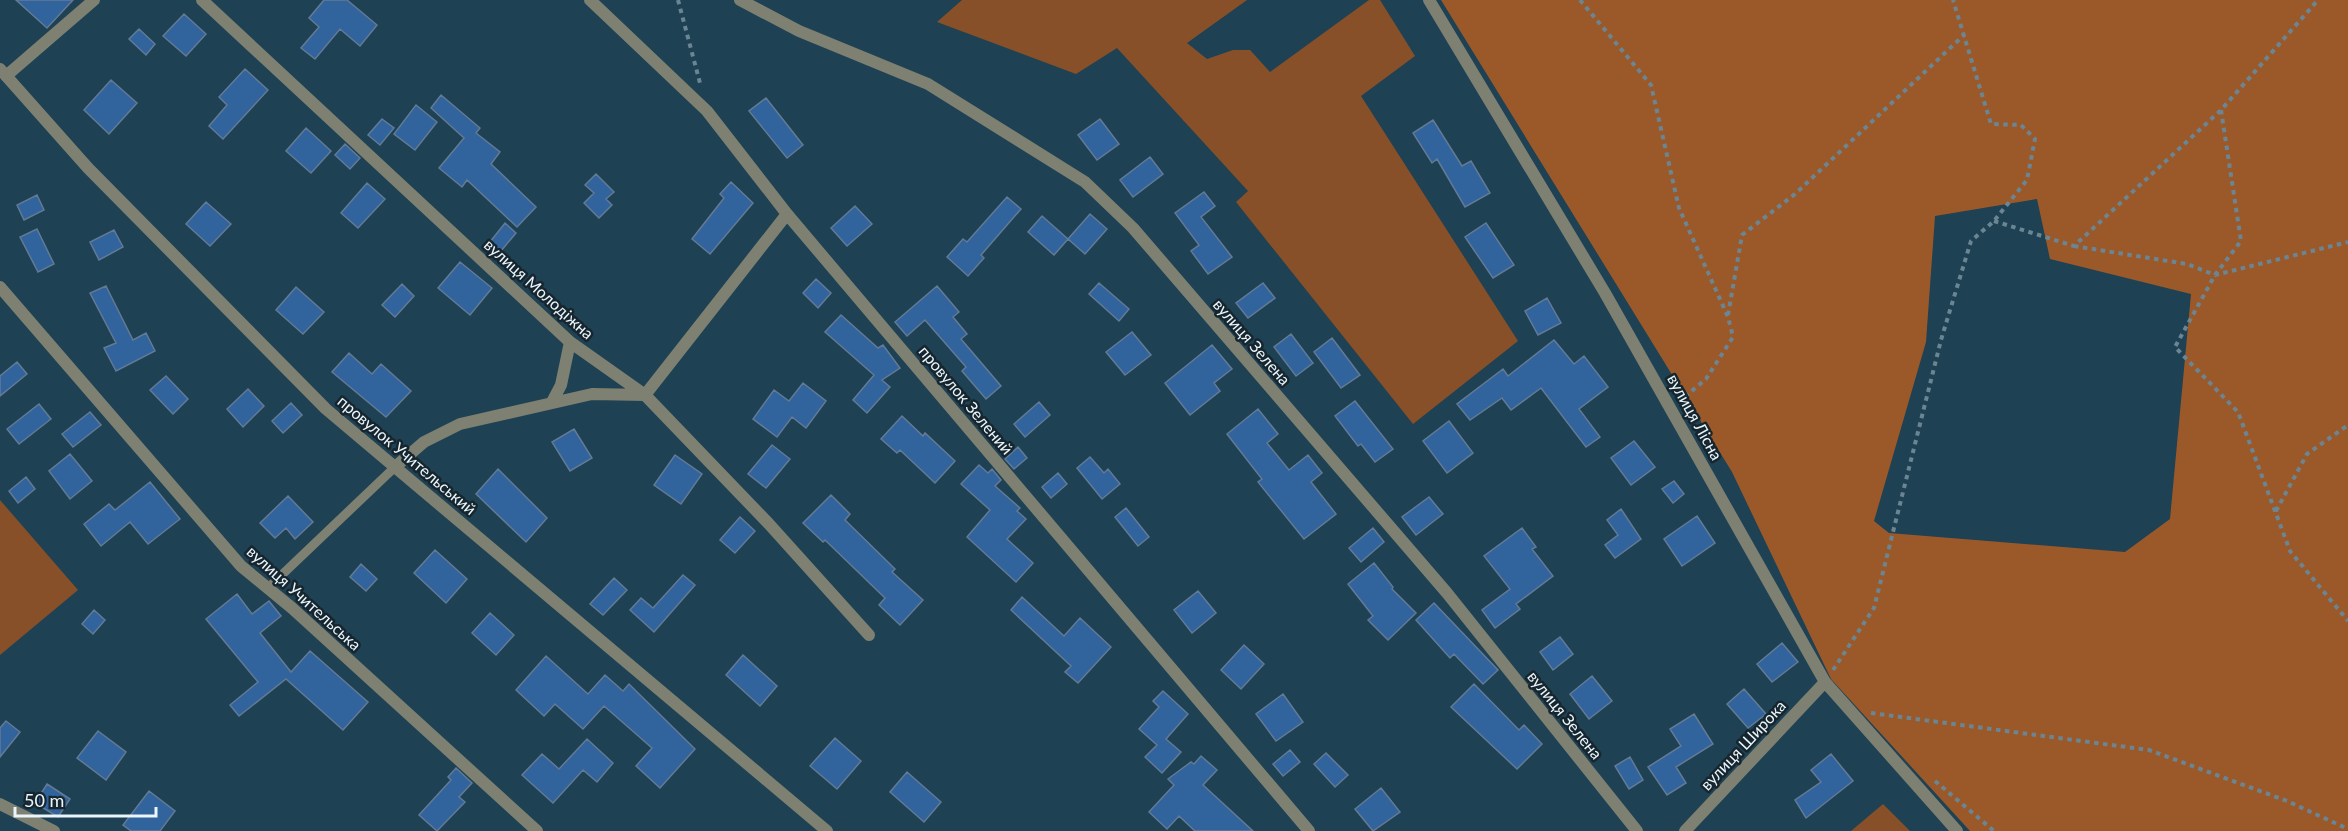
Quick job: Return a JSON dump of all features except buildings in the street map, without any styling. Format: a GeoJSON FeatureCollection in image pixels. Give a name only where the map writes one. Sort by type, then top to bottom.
{"type":"FeatureCollection","features":[{"type":"Feature","properties":{"kind":"street"},"geometry":{"type":"LineString","coordinates":[[3,73],[94,0]]}},
{"type":"Feature","properties":{"kind":"street","name":"вулиця Молодіжна"},"geometry":{"type":"LineString","coordinates":[[202,0],[570,342],[645,395],[769,524],[869,635]]}},
{"type":"Feature","properties":{"kind":"street","name":"провулок Зелений"},"geometry":{"type":"LineString","coordinates":[[590,0],[707,111],[787,214],[1309,831]]}},
{"type":"Feature","properties":{"kind":"street","name":"вулиця Зелена"},"geometry":{"type":"LineString","coordinates":[[740,0],[799,31],[928,84],[1085,182],[1133,228],[1447,593],[1637,831]]}},
{"type":"Feature","properties":{"kind":"street","name":"вулиця Лісна"},"geometry":{"type":"LineString","coordinates":[[1429,0],[1671,408],[1825,682],[1958,831]]}},
{"type":"Feature","properties":{"kind":"street","name":"провулок Учительський"},"geometry":{"type":"LineString","coordinates":[[3,73],[88,168],[318,401],[827,831]]}},
{"type":"Feature","properties":{"kind":"street"},"geometry":{"type":"LineString","coordinates":[[394,466],[424,442],[460,424],[591,394],[645,395],[787,214]]}},
{"type":"Feature","properties":{"kind":"street","name":"вулиця Учительська"},"geometry":{"type":"LineString","coordinates":[[0,287],[241,566],[537,831]]}},
{"type":"Feature","properties":{"kind":"street"},"geometry":{"type":"LineString","coordinates":[[552,402],[561,385],[570,342]]}},
{"type":"Feature","properties":{"kind":"street","name":"вулиця Широка"},"geometry":{"type":"LineString","coordinates":[[1685,831],[1825,682]]}},
{"type":"Feature","properties":{"kind":"street"},"geometry":{"type":"LineString","coordinates":[[0,804],[54,831]]}},
{"type":"Feature","properties":{"kind":"lane"},"geometry":{"type":"LineString","coordinates":[[268,588],[394,466]]}},
{"type":"Feature","properties":{"kind":"path"},"geometry":{"type":"LineString","coordinates":[[678,0],[707,111]]}},
{"type":"Feature","properties":{"kind":"path"},"geometry":{"type":"LineString","coordinates":[[1580,0],[1651,84],[1679,208],[1728,317],[1733,336],[1706,379],[1671,408]]}},
{"type":"Feature","properties":{"kind":"path"},"geometry":{"type":"LineString","coordinates":[[1825,682],[1874,608],[1944,329],[1971,242],[1994,221],[2027,180],[2035,139],[2021,125],[1991,124],[1953,0]]}},
{"type":"Feature","properties":{"kind":"path"},"geometry":{"type":"LineString","coordinates":[[2074,246],[2221,110],[2318,0]]}},
{"type":"Feature","properties":{"kind":"path"},"geometry":{"type":"LineString","coordinates":[[1728,317],[1742,235],[1795,194],[1964,35]]}},
{"type":"Feature","properties":{"kind":"path"},"geometry":{"type":"LineString","coordinates":[[2221,110],[2241,241],[2215,275],[2175,347],[2238,412],[2290,551],[2348,621]]}},
{"type":"Feature","properties":{"kind":"path"},"geometry":{"type":"LineString","coordinates":[[1994,221],[2074,246],[2187,264],[2215,275],[2348,242]]}},
{"type":"Feature","properties":{"kind":"path"},"geometry":{"type":"LineString","coordinates":[[2276,511],[2307,453],[2348,425]]}},
{"type":"Feature","properties":{"kind":"path"},"geometry":{"type":"LineString","coordinates":[[1850,711],[2149,750],[2287,801],[2348,829]]}},
{"type":"Feature","properties":{"kind":"shaded area"},"geometry":{"type":"Polygon","coordinates":[[[962,0],[1247,0],[1187,43],[1207,59],[1233,50],[1250,50],[1270,72],[1369,0],[1380,0],[1415,56],[1361,96],[1518,341],[1413,424],[1236,202],[1248,191],[1117,48],[1076,74],[937,22],[962,0]]]}},
{"type":"Feature","properties":{"kind":"shaded area"},"geometry":{"type":"Polygon","coordinates":[[[1441,0],[2348,0],[2348,831],[1970,831],[1831,679],[1732,472],[1441,0]],[[2037,199],[1935,216],[1926,342],[1874,521],[1889,533],[2125,552],[2170,519],[2191,294],[2050,259],[2037,199]]]}},
{"type":"Feature","properties":{"kind":"shaded area"},"geometry":{"type":"Polygon","coordinates":[[[0,500],[78,590],[0,655],[0,500]]]}},
{"type":"Feature","properties":{"kind":"shaded area"},"geometry":{"type":"Polygon","coordinates":[[[1883,804],[1910,831],[1851,831],[1883,804]]]}}]}
